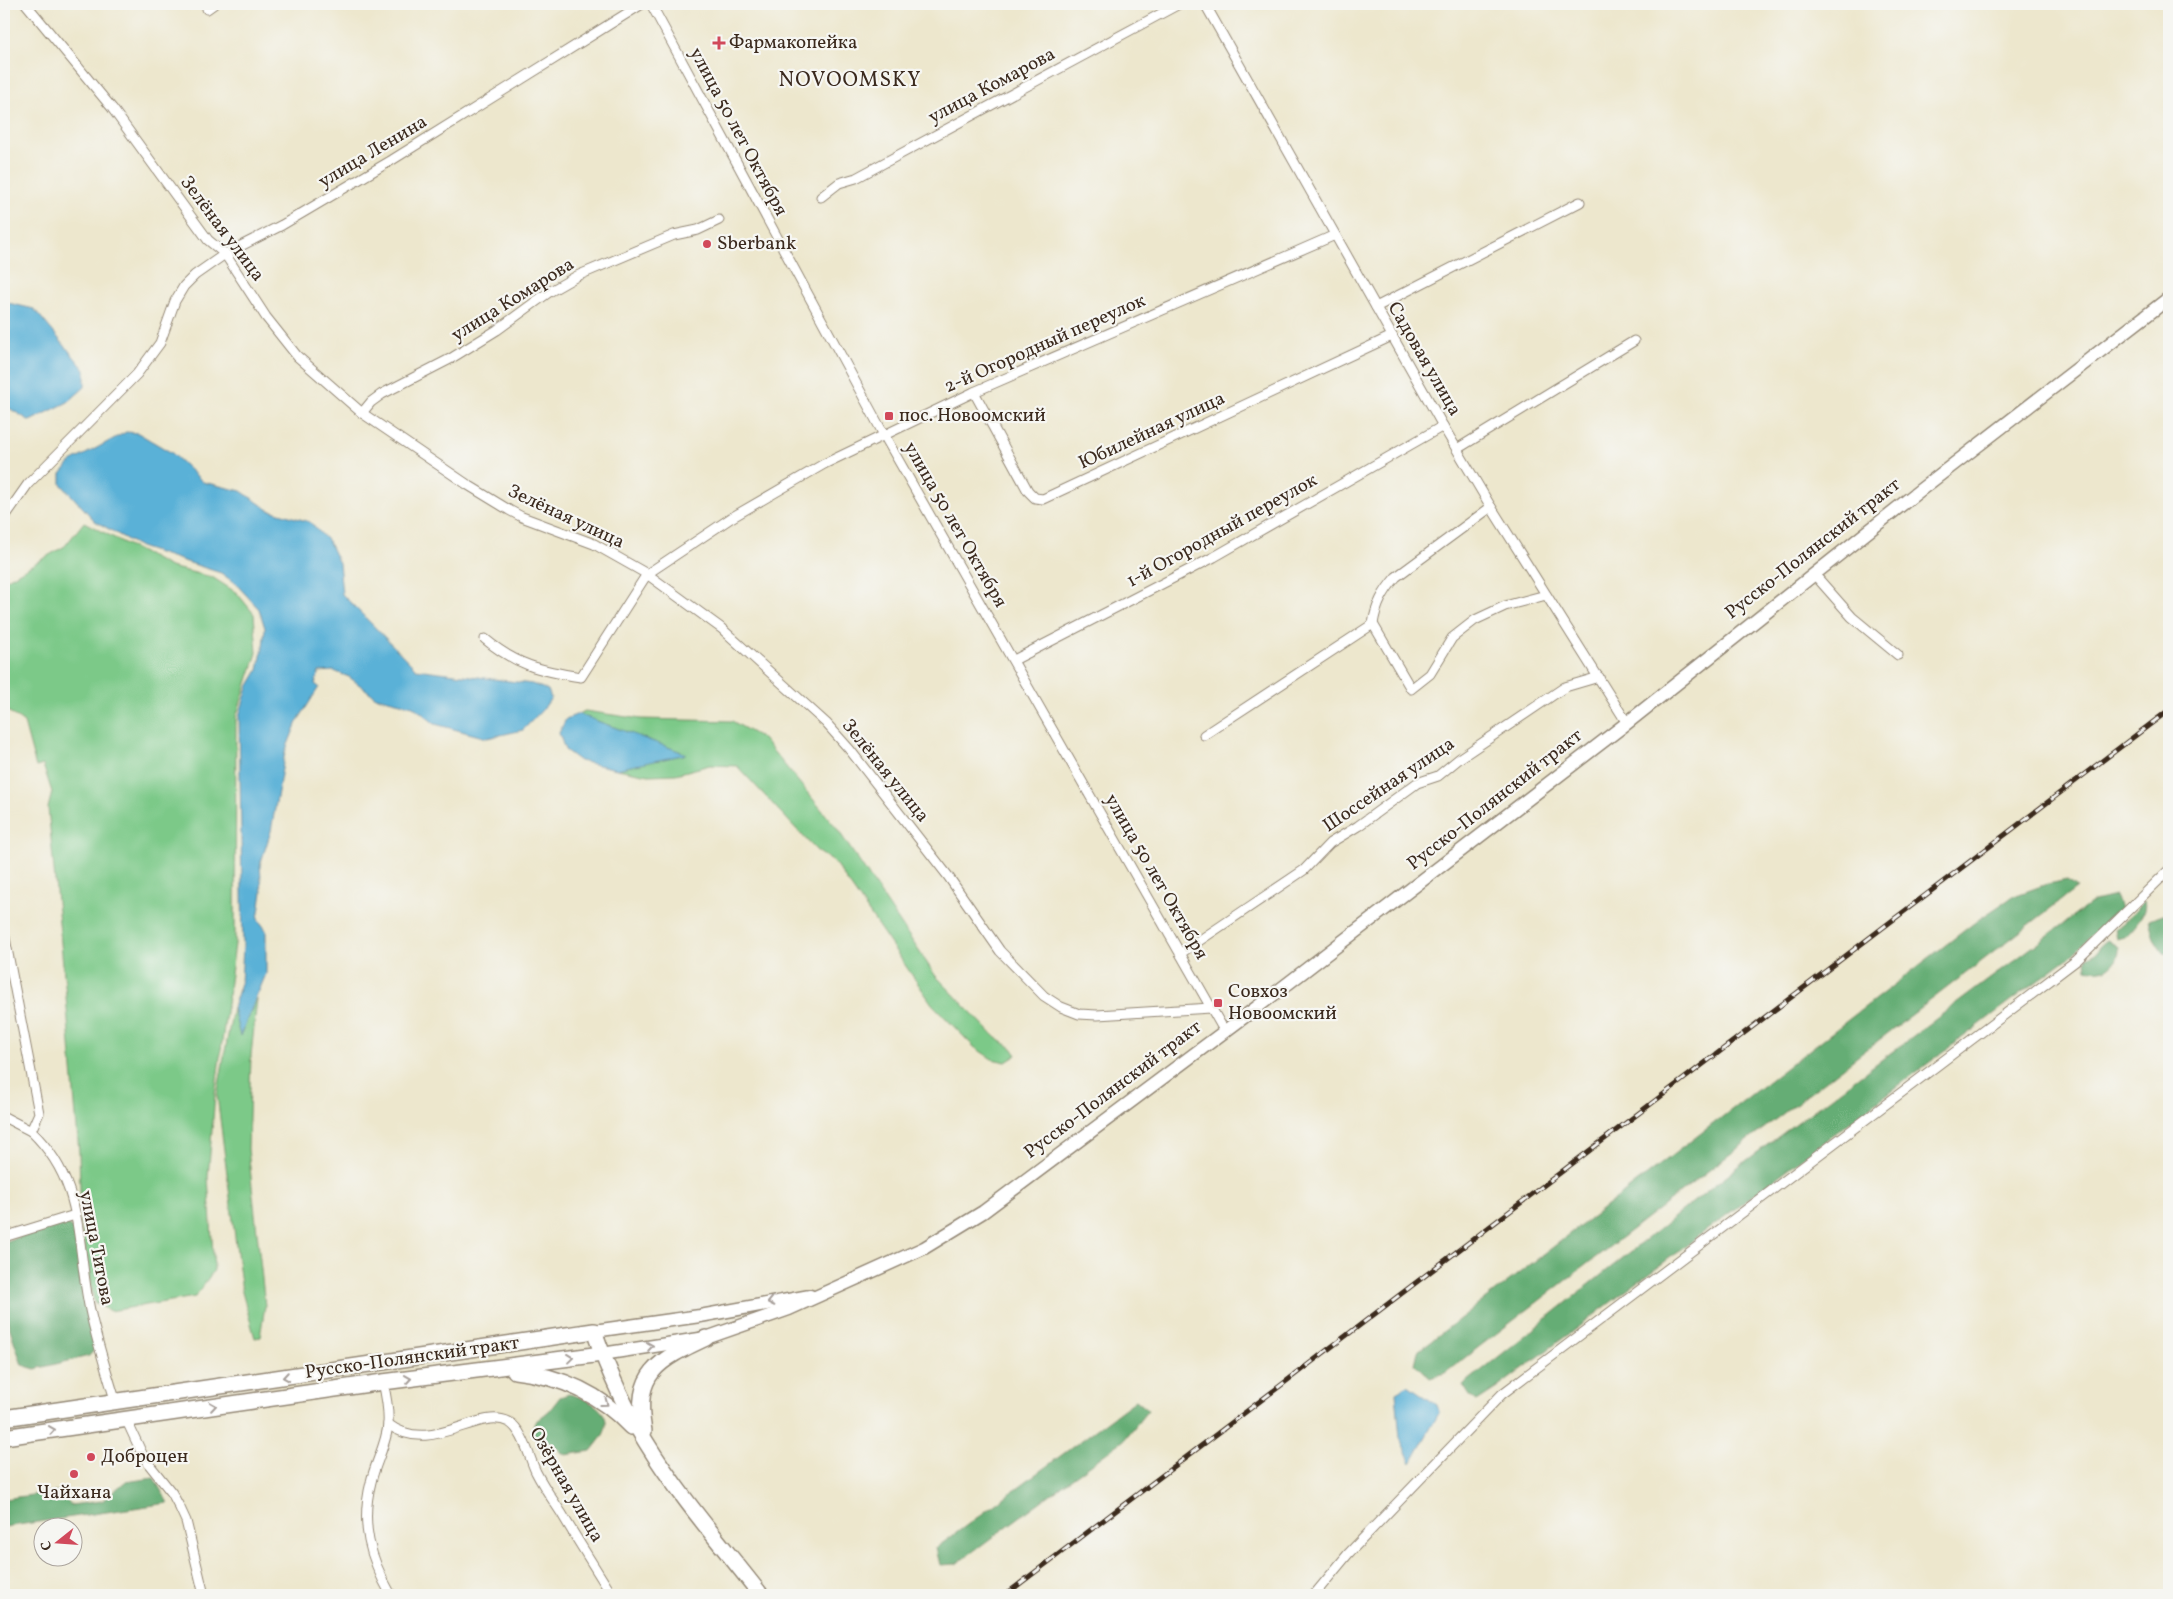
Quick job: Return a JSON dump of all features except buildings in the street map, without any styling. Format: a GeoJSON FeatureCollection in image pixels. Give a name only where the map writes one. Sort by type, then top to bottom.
{"type":"FeatureCollection","features":[{"type":"Feature","properties":{"kind":"main road","name":"Русско-Полянский тракт"},"geometry":{"type":"LineString","coordinates":[[4,1437],[382,1382],[602,1354],[706,1338],[788,1309],[900,1260],[954,1231],[1225,1032],[1627,723],[1814,574],[2169,298]]}},
{"type":"Feature","properties":{"kind":"main road","name":"Русско-Полянский тракт"},"geometry":{"type":"LineString","coordinates":[[4,1418],[700,1316],[786,1298],[820,1294]]}},
{"type":"Feature","properties":{"kind":"main road"},"geometry":{"type":"LineString","coordinates":[[594,1331],[625,1406],[646,1442],[675,1484],[761,1595]]}},
{"type":"Feature","properties":{"kind":"main road"},"geometry":{"type":"LineString","coordinates":[[646,1442],[640,1410],[642,1394],[648,1376],[657,1365],[672,1354],[706,1338]]}},
{"type":"Feature","properties":{"kind":"main road"},"geometry":{"type":"LineString","coordinates":[[476,1369],[538,1373],[575,1386],[592,1394],[619,1414],[646,1442]]}},
{"type":"Feature","properties":{"kind":"street","name":"Зелёная улица"},"geometry":{"type":"LineString","coordinates":[[26,4],[112,108],[208,240],[225,254],[266,317],[298,356],[362,413],[468,485],[522,517],[594,544],[646,574],[721,628],[826,723],[892,802],[948,876],[1000,951],[1044,996],[1061,1007],[1079,1014],[1097,1015],[1211,1008]]}},
{"type":"Feature","properties":{"kind":"street","name":"улица Ленина"},"geometry":{"type":"LineString","coordinates":[[4,518],[28,484],[137,374],[160,343],[170,314],[184,286],[195,275],[225,254],[282,225],[392,160],[642,4]]}},
{"type":"Feature","properties":{"kind":"street","name":"улица 50 лет Октября"},"geometry":{"type":"LineString","coordinates":[[651,4],[884,436],[1014,660],[1225,1032]]}},
{"type":"Feature","properties":{"kind":"street","name":"улица Комарова"},"geometry":{"type":"LineString","coordinates":[[821,197],[839,183],[856,178],[1179,4]]}},
{"type":"Feature","properties":{"kind":"street","name":"Садовая улица"},"geometry":{"type":"LineString","coordinates":[[1205,4],[1443,426],[1491,507],[1627,723]]}},
{"type":"Feature","properties":{"kind":"street"},"geometry":{"type":"LineString","coordinates":[[1376,307],[1580,202]]}},
{"type":"Feature","properties":{"kind":"street","name":"улица Комарова"},"geometry":{"type":"LineString","coordinates":[[362,413],[371,402],[382,394],[450,359],[497,330],[549,292],[577,276],[674,235],[698,230],[719,220]]}},
{"type":"Feature","properties":{"kind":"street","name":"2-й Огородный переулок"},"geometry":{"type":"LineString","coordinates":[[646,574],[712,531],[824,464],[974,392],[1335,234]]}},
{"type":"Feature","properties":{"kind":"street","name":"Юбилейная улица"},"geometry":{"type":"LineString","coordinates":[[974,392],[1028,491],[1035,498],[1043,499],[1392,336]]}},
{"type":"Feature","properties":{"kind":"street"},"geometry":{"type":"LineString","coordinates":[[1457,449],[1634,341]]}},
{"type":"Feature","properties":{"kind":"street","name":"1-й Огородный переулок"},"geometry":{"type":"LineString","coordinates":[[1014,660],[1214,557],[1443,426]]}},
{"type":"Feature","properties":{"kind":"street"},"geometry":{"type":"LineString","coordinates":[[1491,507],[1396,577],[1383,592],[1375,610],[1373,624],[1410,689],[1430,674],[1452,638],[1475,620],[1505,606],[1546,595]]}},
{"type":"Feature","properties":{"kind":"street"},"geometry":{"type":"LineString","coordinates":[[485,639],[504,654],[544,671],[581,677],[646,574]]}},
{"type":"Feature","properties":{"kind":"street"},"geometry":{"type":"LineString","coordinates":[[1814,574],[1852,616],[1898,655]]}},
{"type":"Feature","properties":{"kind":"street"},"geometry":{"type":"LineString","coordinates":[[1204,735],[1373,624]]}},
{"type":"Feature","properties":{"kind":"street","name":"Шоссейная улица"},"geometry":{"type":"LineString","coordinates":[[1181,952],[1304,870],[1330,843],[1358,826],[1417,783],[1438,776],[1460,758],[1565,687],[1599,677]]}},
{"type":"Feature","properties":{"kind":"street"},"geometry":{"type":"LineString","coordinates":[[1314,1595],[1348,1554],[1502,1394],[2077,960],[2169,870]]}},
{"type":"Feature","properties":{"kind":"street"},"geometry":{"type":"LineString","coordinates":[[4,934],[39,1113],[31,1131],[4,1117]]}},
{"type":"Feature","properties":{"kind":"street","name":"улица Титова"},"geometry":{"type":"LineString","coordinates":[[31,1131],[43,1143],[63,1172],[71,1192],[88,1301],[116,1403]]}},
{"type":"Feature","properties":{"kind":"street"},"geometry":{"type":"LineString","coordinates":[[4,1237],[75,1215]]}},
{"type":"Feature","properties":{"kind":"street"},"geometry":{"type":"LineString","coordinates":[[382,1382],[387,1401],[388,1424],[370,1483],[366,1526],[374,1561],[391,1595]]}},
{"type":"Feature","properties":{"kind":"street"},"geometry":{"type":"LineString","coordinates":[[126,1419],[144,1458],[172,1493],[186,1521],[204,1595]]}},
{"type":"Feature","properties":{"kind":"street","name":"Озёрная улица"},"geometry":{"type":"LineString","coordinates":[[388,1424],[404,1434],[414,1435],[450,1431],[485,1420],[499,1419],[510,1423],[519,1433],[537,1474],[612,1595]]}},
{"type":"Feature","properties":{"kind":"green space"},"geometry":{"type":"Polygon","coordinates":[[[84,522],[170,567],[212,577],[237,593],[254,614],[257,653],[236,717],[235,944],[215,1095],[208,1177],[214,1270],[195,1297],[110,1311],[94,1302],[81,1224],[79,1153],[48,808],[52,792],[43,765],[36,767],[24,723],[8,711],[4,704],[4,581],[65,546],[84,522]]]}},
{"type":"Feature","properties":{"kind":"green space"},"geometry":{"type":"Polygon","coordinates":[[[585,711],[641,719],[732,721],[763,739],[836,827],[935,975],[996,1038],[1012,1048],[1017,1055],[1006,1062],[992,1059],[974,1047],[932,1004],[834,862],[817,851],[737,766],[710,765],[676,774],[649,775],[617,769],[686,754],[578,714],[585,711]]]}},
{"type":"Feature","properties":{"kind":"green space"},"geometry":{"type":"Polygon","coordinates":[[[2067,880],[2077,888],[1445,1373],[1430,1378],[1415,1364],[1418,1351],[1978,920],[2014,896],[2044,885],[2067,880]]]}},
{"type":"Feature","properties":{"kind":"green space"},"geometry":{"type":"Polygon","coordinates":[[[2115,896],[2120,908],[2072,955],[1497,1388],[1477,1401],[1470,1396],[1463,1385],[1727,1175],[2094,901],[2115,896]]]}},
{"type":"Feature","properties":{"kind":"green space"},"geometry":{"type":"Polygon","coordinates":[[[2144,901],[2144,911],[2139,920],[2125,937],[2117,939],[2115,929],[2136,911],[2144,901]]]}},
{"type":"Feature","properties":{"kind":"green space"},"geometry":{"type":"Polygon","coordinates":[[[2169,912],[2169,954],[2163,953],[2154,939],[2149,919],[2169,912]]]}},
{"type":"Feature","properties":{"kind":"green space"},"geometry":{"type":"Polygon","coordinates":[[[2107,940],[2118,947],[2116,959],[2105,969],[2087,969],[2086,959],[2097,952],[2100,946],[2107,940]]]}},
{"type":"Feature","properties":{"kind":"green space"},"geometry":{"type":"Polygon","coordinates":[[[257,999],[251,1055],[248,1149],[265,1306],[260,1337],[255,1338],[242,1292],[217,1095],[233,1008],[240,1035],[257,999]]]}},
{"type":"Feature","properties":{"kind":"green space"},"geometry":{"type":"Polygon","coordinates":[[[67,1224],[74,1230],[97,1347],[89,1356],[35,1369],[22,1365],[4,1311],[4,1242],[54,1225],[67,1224]]]}},
{"type":"Feature","properties":{"kind":"green space"},"geometry":{"type":"Polygon","coordinates":[[[569,1394],[591,1402],[597,1407],[606,1419],[606,1427],[603,1435],[591,1451],[565,1455],[554,1444],[548,1441],[539,1442],[531,1434],[535,1422],[549,1411],[560,1397],[569,1394]]]}},
{"type":"Feature","properties":{"kind":"green space"},"geometry":{"type":"Polygon","coordinates":[[[1136,1400],[1148,1410],[1124,1440],[956,1564],[940,1565],[936,1548],[1136,1400]]]}},
{"type":"Feature","properties":{"kind":"green space"},"geometry":{"type":"Polygon","coordinates":[[[154,1478],[168,1503],[79,1516],[32,1516],[32,1523],[4,1527],[4,1499],[60,1491],[71,1505],[102,1501],[125,1482],[154,1478]]]}},
{"type":"Feature","properties":{"kind":"water"},"geometry":{"type":"Polygon","coordinates":[[[4,302],[34,309],[85,370],[85,387],[68,402],[30,421],[4,405],[4,302]]]}},
{"type":"Feature","properties":{"kind":"water"},"geometry":{"type":"Polygon","coordinates":[[[126,432],[138,433],[172,453],[203,482],[241,491],[269,510],[310,522],[328,541],[339,563],[342,594],[416,669],[532,684],[548,690],[551,698],[523,730],[487,738],[435,724],[413,706],[376,697],[349,677],[334,671],[319,672],[315,684],[319,687],[297,722],[285,752],[271,831],[260,865],[262,892],[258,919],[266,930],[266,974],[240,1036],[233,1008],[241,983],[243,947],[239,716],[248,687],[258,670],[265,628],[259,609],[236,584],[221,573],[140,547],[95,521],[61,484],[61,474],[71,462],[126,432]]]}},
{"type":"Feature","properties":{"kind":"water"},"geometry":{"type":"Polygon","coordinates":[[[578,714],[687,754],[617,769],[580,761],[565,750],[559,733],[566,719],[578,714]]]}},
{"type":"Feature","properties":{"kind":"water"},"geometry":{"type":"Polygon","coordinates":[[[1408,1385],[1437,1405],[1439,1413],[1411,1463],[1400,1438],[1396,1392],[1408,1385]]]}},
{"type":"Feature","properties":{"kind":"railway"},"geometry":{"type":"LineString","coordinates":[[1005,1595],[2169,710]]}},
{"type":"Feature","properties":{"kind":"place","name":"Фармакопейка"},"geometry":{"type":"Point","coordinates":[719,43]}},
{"type":"Feature","properties":{"kind":"place","name":"Sberbank"},"geometry":{"type":"Point","coordinates":[707,244]}},
{"type":"Feature","properties":{"kind":"place","name":"пос. Новоомский"},"geometry":{"type":"Point","coordinates":[889,416]}},
{"type":"Feature","properties":{"kind":"place","name":"Совхоз Новоомский"},"geometry":{"type":"Point","coordinates":[1218,1003]}},
{"type":"Feature","properties":{"kind":"place","name":"Доброцен"},"geometry":{"type":"Point","coordinates":[91,1457]}},
{"type":"Feature","properties":{"kind":"place","name":"Чайхана"},"geometry":{"type":"Point","coordinates":[74,1474]}},
{"type":"Feature","properties":{"kind":"district","name":"NOVOOMSKY"},"geometry":{"type":"Point","coordinates":[850,80]}}]}
